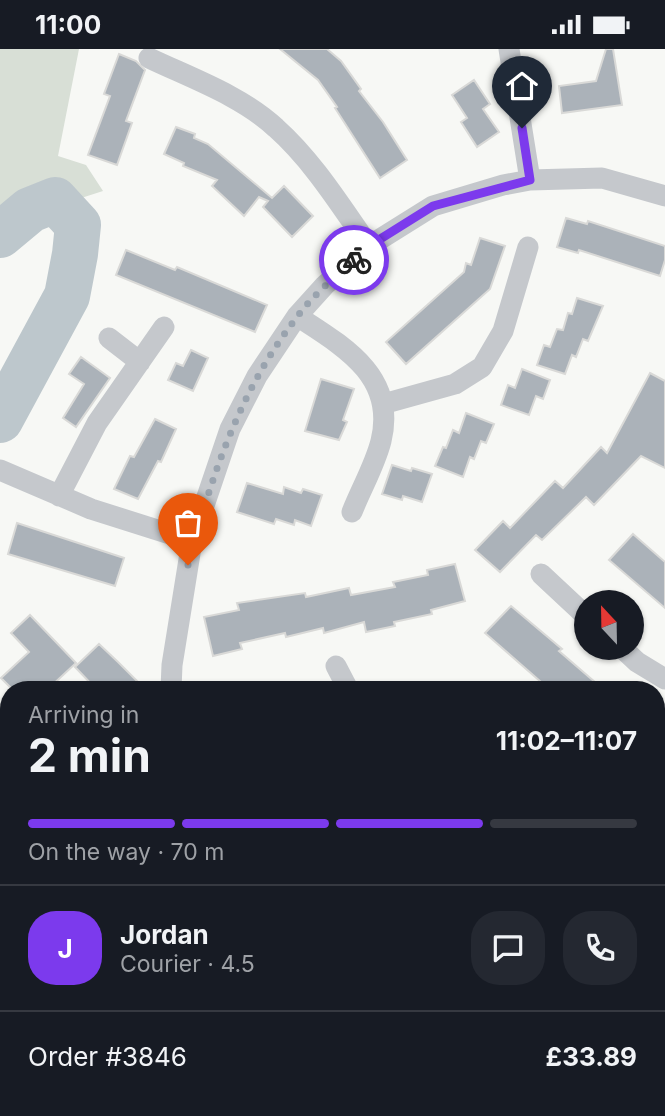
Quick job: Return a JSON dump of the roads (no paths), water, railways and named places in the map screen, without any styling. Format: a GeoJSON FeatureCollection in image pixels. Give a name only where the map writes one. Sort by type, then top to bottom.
{"type":"FeatureCollection","features":[{"type":"Feature","properties":{"kind":"street"},"geometry":{"type":"LineString","coordinates":[[509,49],[530,180]]}},
{"type":"Feature","properties":{"kind":"street"},"geometry":{"type":"LineString","coordinates":[[149,58],[238,101],[275,127],[312,166],[369,246]]}},
{"type":"Feature","properties":{"kind":"street"},"geometry":{"type":"LineString","coordinates":[[171,681],[192,541],[230,429],[257,376],[297,316],[325,285],[369,246],[433,206],[530,180],[602,178],[665,196]]}},
{"type":"Feature","properties":{"kind":"street"},"geometry":{"type":"LineString","coordinates":[[383,404],[455,384],[482,367],[503,331],[528,247]]}},
{"type":"Feature","properties":{"kind":"street"},"geometry":{"type":"LineString","coordinates":[[297,316],[347,349],[372,376],[383,404],[381,441],[352,512]]}},
{"type":"Feature","properties":{"kind":"street"},"geometry":{"type":"LineString","coordinates":[[60,496],[97,423],[164,327]]}},
{"type":"Feature","properties":{"kind":"street"},"geometry":{"type":"LineString","coordinates":[[108,338],[140,362]]}},
{"type":"Feature","properties":{"kind":"street"},"geometry":{"type":"LineString","coordinates":[[0,470],[91,509],[192,541]]}},
{"type":"Feature","properties":{"kind":"street"},"geometry":{"type":"LineString","coordinates":[[541,574],[574,605]]}},
{"type":"Feature","properties":{"kind":"street"},"geometry":{"type":"LineString","coordinates":[[634,660],[665,680]]}},
{"type":"Feature","properties":{"kind":"street"},"geometry":{"type":"LineString","coordinates":[[336,666],[344,681]]}},
{"type":"Feature","properties":{"kind":"waterway"},"geometry":{"type":"LineString","coordinates":[[0,235],[30,210],[55,200],[78,225],[67,296],[0,420]]}}]}
